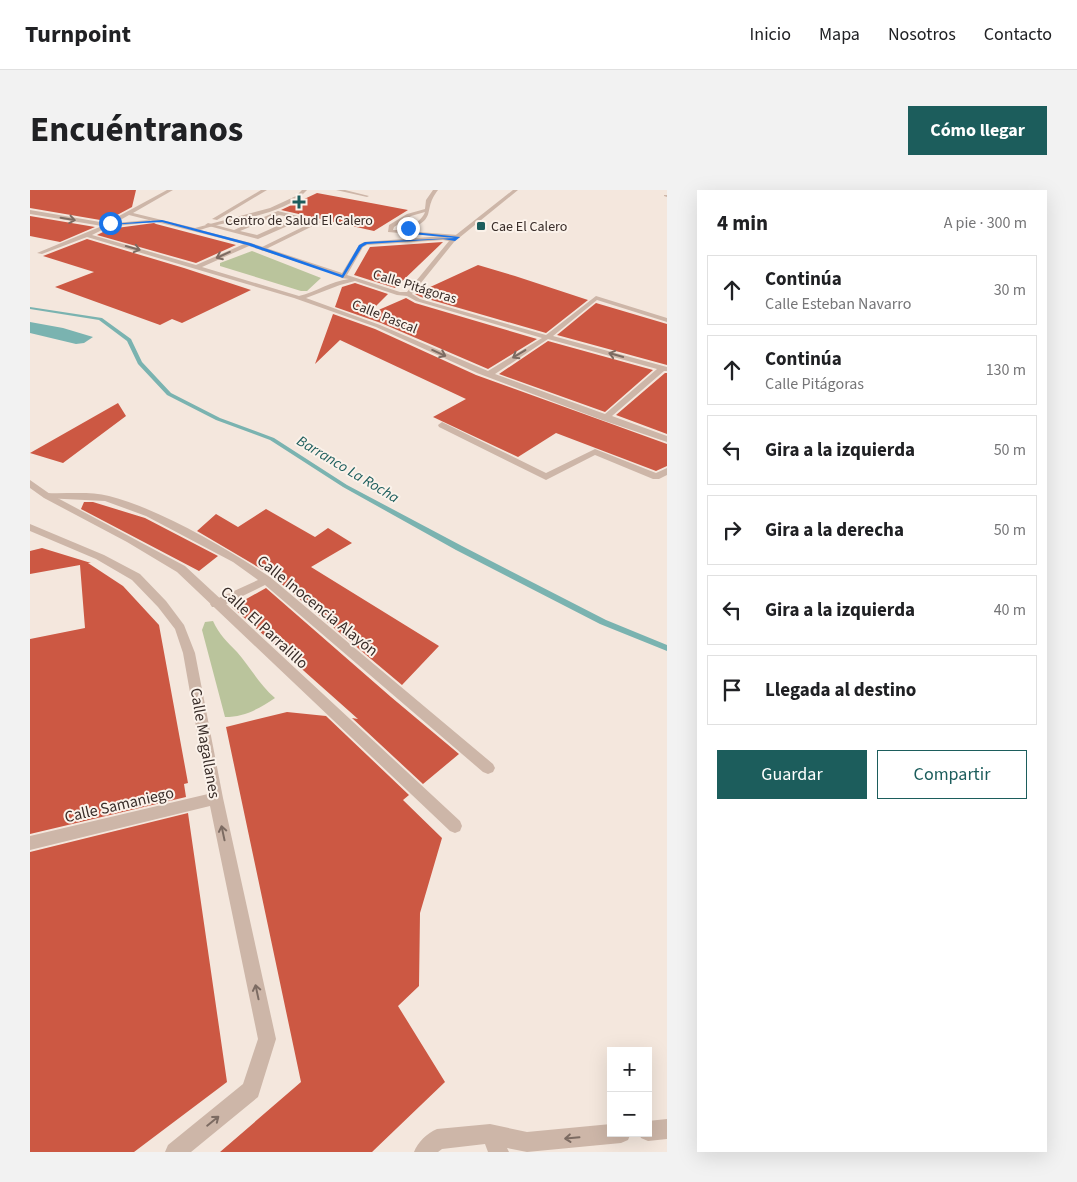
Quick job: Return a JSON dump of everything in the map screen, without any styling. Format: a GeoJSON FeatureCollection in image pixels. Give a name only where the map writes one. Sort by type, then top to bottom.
{"type":"FeatureCollection","features":[{"type":"Feature","properties":{"kind":"street"},"geometry":{"type":"LineString","coordinates":[[209,224],[255,194],[265,190]]}},
{"type":"Feature","properties":{"kind":"street"},"geometry":{"type":"LineString","coordinates":[[197,229],[209,224],[285,205],[301,197],[306,190]]}},
{"type":"Feature","properties":{"kind":"street"},"geometry":{"type":"LineString","coordinates":[[338,190],[367,196]]}},
{"type":"Feature","properties":{"kind":"street"},"geometry":{"type":"LineString","coordinates":[[402,232],[402,230],[420,224],[425,219],[430,197],[436,190]]}},
{"type":"Feature","properties":{"kind":"street"},"geometry":{"type":"LineString","coordinates":[[408,294],[414,292],[429,266],[456,238],[516,190]]}},
{"type":"Feature","properties":{"kind":"street"},"geometry":{"type":"LineString","coordinates":[[158,191],[168,191]]}},
{"type":"Feature","properties":{"kind":"street"},"geometry":{"type":"LineString","coordinates":[[40,253],[86,235],[168,191]]}},
{"type":"Feature","properties":{"kind":"street"},"geometry":{"type":"LineString","coordinates":[[427,210],[409,215],[391,226],[390,231],[456,238]]}},
{"type":"Feature","properties":{"kind":"street"},"geometry":{"type":"LineString","coordinates":[[30,212],[106,225],[162,221]]}},
{"type":"Feature","properties":{"kind":"street","name":"Calle Pitágoras"},"geometry":{"type":"LineString","coordinates":[[128,213],[197,229],[248,244],[330,273],[400,294],[408,294],[418,300],[528,334],[550,336],[665,369]]}},
{"type":"Feature","properties":{"kind":"street"},"geometry":{"type":"LineString","coordinates":[[236,232],[278,213],[318,222],[262,249]]}},
{"type":"Feature","properties":{"kind":"street"},"geometry":{"type":"LineString","coordinates":[[209,224],[258,237],[300,218]]}},
{"type":"Feature","properties":{"kind":"street","name":"Calle Pascal"},"geometry":{"type":"LineString","coordinates":[[86,235],[197,266],[296,297],[378,326],[489,374],[605,418],[667,439]]}},
{"type":"Feature","properties":{"kind":"street"},"geometry":{"type":"LineString","coordinates":[[343,277],[361,246],[366,243],[456,238]]}},
{"type":"Feature","properties":{"kind":"street"},"geometry":{"type":"LineString","coordinates":[[197,266],[248,244]]}},
{"type":"Feature","properties":{"kind":"street"},"geometry":{"type":"LineString","coordinates":[[330,273],[334,279],[330,285]]}},
{"type":"Feature","properties":{"kind":"street"},"geometry":{"type":"LineString","coordinates":[[296,297],[315,296],[330,285],[341,281],[361,282]]}},
{"type":"Feature","properties":{"kind":"street"},"geometry":{"type":"LineString","coordinates":[[489,374],[550,336],[596,298],[667,320]]}},
{"type":"Feature","properties":{"kind":"street"},"geometry":{"type":"LineString","coordinates":[[605,418],[665,369]]}},
{"type":"Feature","properties":{"kind":"street"},"geometry":{"type":"LineString","coordinates":[[442,425],[546,477],[595,452],[656,477],[667,471]]}},
{"type":"Feature","properties":{"kind":"street","name":"Calle El Parralillo"},"geometry":{"type":"LineString","coordinates":[[30,483],[47,496],[131,540],[181,569],[216,604],[455,826]]}},
{"type":"Feature","properties":{"kind":"street","name":"Calle Inocencia Alayón"},"geometry":{"type":"LineString","coordinates":[[47,496],[106,498],[150,514],[237,560],[266,580],[488,768]]}},
{"type":"Feature","properties":{"kind":"street","name":"Calle Magallanes"},"geometry":{"type":"LineString","coordinates":[[30,527],[100,557],[136,577],[162,604],[180,628],[189,653],[216,798],[267,1039],[251,1090],[175,1152]]}},
{"type":"Feature","properties":{"kind":"street"},"geometry":{"type":"LineString","coordinates":[[216,604],[266,580]]}},
{"type":"Feature","properties":{"kind":"street","name":"Calle Samaniego"},"geometry":{"type":"LineString","coordinates":[[30,843],[216,798]]}},
{"type":"Feature","properties":{"kind":"street"},"geometry":{"type":"LineString","coordinates":[[652,1131],[667,1129]]}},
{"type":"Feature","properties":{"kind":"street"},"geometry":{"type":"LineString","coordinates":[[424,1152],[437,1139],[490,1134],[527,1142],[607,1134]]}},
{"type":"Feature","properties":{"kind":"street"},"geometry":{"type":"LineString","coordinates":[[490,1134],[499,1152]]}},
{"type":"Feature","properties":{"kind":"green space"},"geometry":{"type":"Polygon","coordinates":[[[252,251],[321,278],[307,291],[301,291],[220,266],[220,263],[252,251]]]}},
{"type":"Feature","properties":{"kind":"green space"},"geometry":{"type":"Polygon","coordinates":[[[213,621],[223,638],[275,698],[251,712],[239,716],[225,717],[202,630],[205,622],[213,621]]]}},
{"type":"Feature","properties":{"kind":"water"},"geometry":{"type":"Polygon","coordinates":[[[30,322],[63,328],[93,337],[84,343],[76,344],[30,333],[30,322]]]}},
{"type":"Feature","properties":{"kind":"building"},"geometry":{"type":"Polygon","coordinates":[[[30,190],[136,190],[132,207],[106,221],[30,208],[30,190]]]}},
{"type":"Feature","properties":{"kind":"building"},"geometry":{"type":"Polygon","coordinates":[[[317,193],[408,210],[374,231],[281,210],[317,193]]]}},
{"type":"Feature","properties":{"kind":"building"},"geometry":{"type":"Polygon","coordinates":[[[30,216],[95,227],[60,242],[30,236],[30,216]]]}},
{"type":"Feature","properties":{"kind":"building"},"geometry":{"type":"Polygon","coordinates":[[[154,223],[236,245],[196,263],[97,235],[109,229],[154,223]]]}},
{"type":"Feature","properties":{"kind":"building"},"geometry":{"type":"Polygon","coordinates":[[[87,239],[251,290],[182,323],[172,319],[160,325],[55,287],[94,272],[43,256],[87,239]]]}},
{"type":"Feature","properties":{"kind":"building"},"geometry":{"type":"Polygon","coordinates":[[[443,242],[395,288],[354,275],[370,247],[443,242]]]}},
{"type":"Feature","properties":{"kind":"building"},"geometry":{"type":"Polygon","coordinates":[[[478,265],[588,300],[546,333],[415,294],[478,265]]]}},
{"type":"Feature","properties":{"kind":"building"},"geometry":{"type":"Polygon","coordinates":[[[355,283],[388,294],[367,315],[406,298],[415,303],[537,339],[488,369],[381,323],[335,307],[342,287],[355,283]]]}},
{"type":"Feature","properties":{"kind":"building"},"geometry":{"type":"Polygon","coordinates":[[[596,303],[667,324],[667,365],[557,335],[596,303]]]}},
{"type":"Feature","properties":{"kind":"building"},"geometry":{"type":"Polygon","coordinates":[[[333,314],[375,329],[476,375],[667,444],[667,466],[656,471],[556,433],[518,457],[433,417],[466,399],[340,340],[315,364],[333,314]]]}},
{"type":"Feature","properties":{"kind":"building"},"geometry":{"type":"Polygon","coordinates":[[[548,341],[653,370],[605,412],[499,374],[548,341]]]}},
{"type":"Feature","properties":{"kind":"building"},"geometry":{"type":"Polygon","coordinates":[[[667,373],[667,434],[616,415],[667,373]]]}},
{"type":"Feature","properties":{"kind":"building"},"geometry":{"type":"Polygon","coordinates":[[[118,403],[126,416],[63,463],[30,453],[118,403]]]}},
{"type":"Feature","properties":{"kind":"building"},"geometry":{"type":"Polygon","coordinates":[[[84,502],[93,502],[145,518],[218,556],[199,571],[81,509],[84,502]]]}},
{"type":"Feature","properties":{"kind":"building"},"geometry":{"type":"Polygon","coordinates":[[[266,509],[315,537],[328,528],[352,543],[311,567],[439,646],[402,685],[278,581],[280,580],[197,531],[216,514],[238,527],[266,509]]]}},
{"type":"Feature","properties":{"kind":"building"},"geometry":{"type":"Polygon","coordinates":[[[42,548],[91,563],[88,563],[123,586],[159,625],[188,783],[184,784],[186,797],[30,834],[30,639],[85,628],[80,565],[30,574],[30,551],[42,548]]]}},
{"type":"Feature","properties":{"kind":"building"},"geometry":{"type":"Polygon","coordinates":[[[266,588],[459,754],[423,784],[352,718],[358,719],[232,607],[266,588]]]}},
{"type":"Feature","properties":{"kind":"building"},"geometry":{"type":"Polygon","coordinates":[[[287,712],[326,716],[409,795],[403,800],[442,838],[420,913],[419,986],[398,1006],[445,1082],[372,1152],[220,1152],[301,1082],[226,727],[287,712]]]}},
{"type":"Feature","properties":{"kind":"building"},"geometry":{"type":"Polygon","coordinates":[[[188,813],[227,1082],[134,1152],[30,1152],[30,852],[188,813]]]}},
{"type":"Feature","properties":{"kind":"waterway","name":"Barranco La Rocha"},"geometry":{"type":"LineString","coordinates":[[30,308],[100,319],[129,340],[140,363],[169,394],[218,419],[272,439],[345,486],[459,548],[603,622],[667,648]]}},
{"type":"Feature","properties":{"kind":"place","name":"Centro de Salud El Calero"},"geometry":{"type":"Point","coordinates":[299,202]}},
{"type":"Feature","properties":{"kind":"place","name":"Cae El Calero"},"geometry":{"type":"Point","coordinates":[481,226]}},
{"type":"Feature","properties":{"kind":"route"},"geometry":{"type":"LineString","coordinates":[[110,223],[106,225],[162,221],[197,229],[248,244],[343,277],[361,246],[366,243],[443,238],[455,240],[458,237],[402,232],[402,230],[408,228]]}}]}
